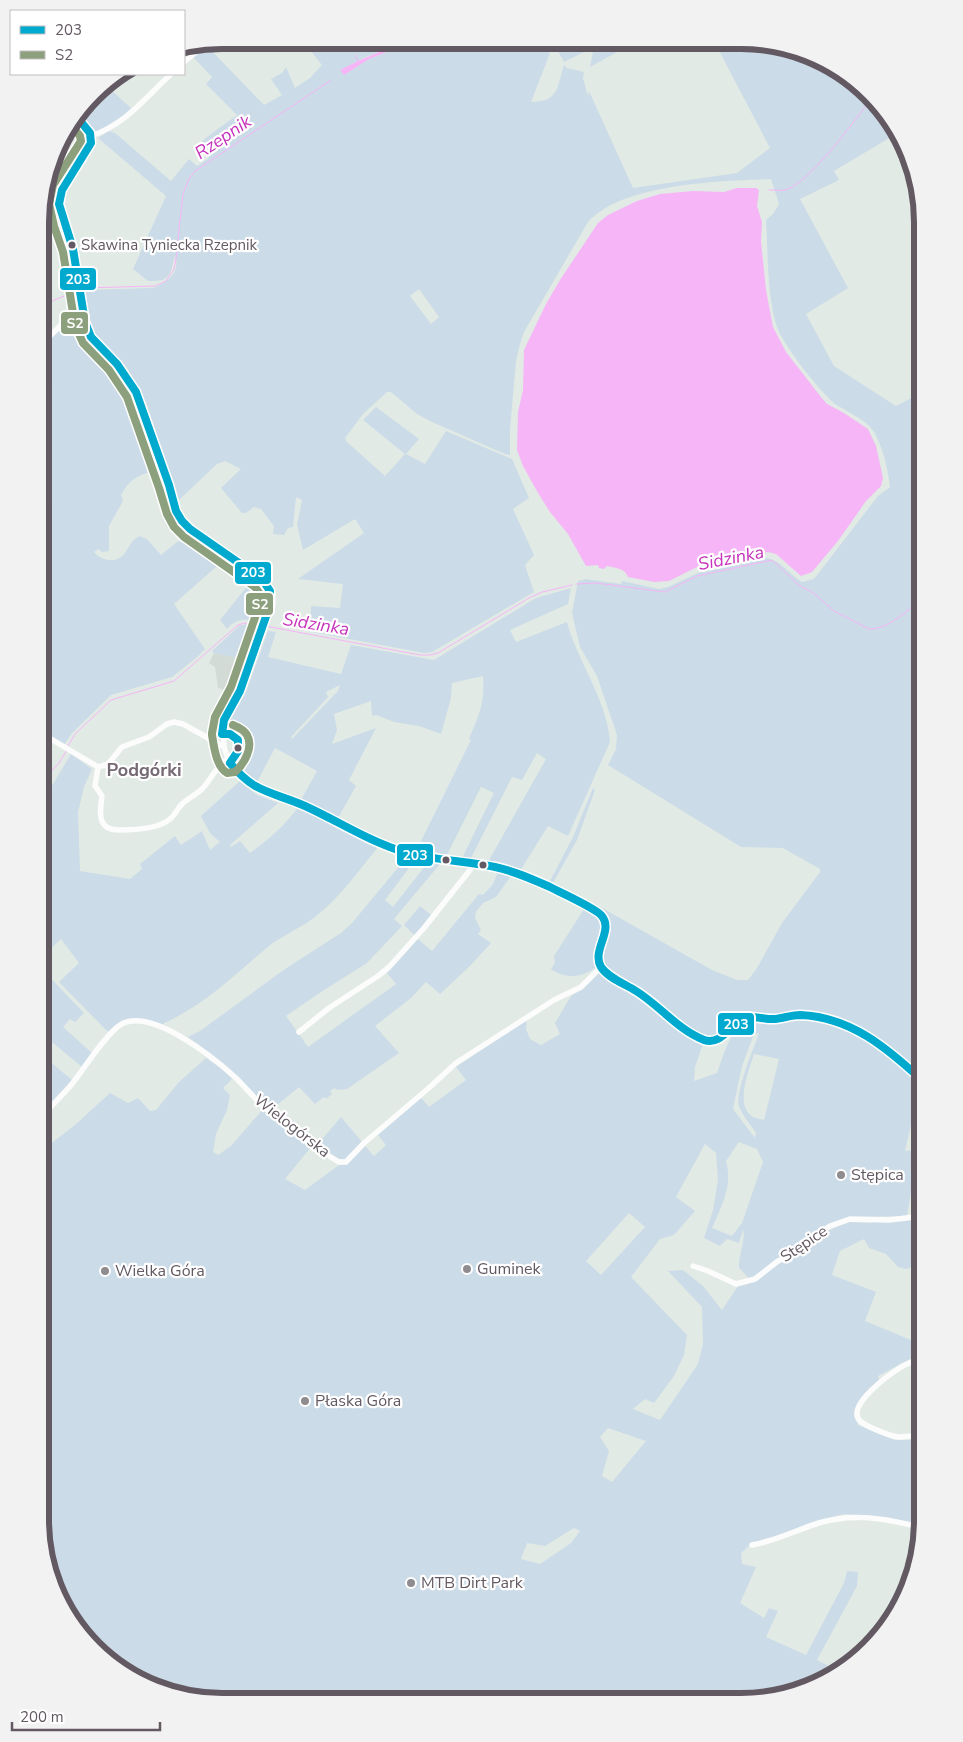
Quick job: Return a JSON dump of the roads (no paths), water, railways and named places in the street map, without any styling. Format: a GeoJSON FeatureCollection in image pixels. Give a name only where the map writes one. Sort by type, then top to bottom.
{"type":"FeatureCollection","features":[{"type":"Feature","properties":{"kind":"street"},"geometry":{"type":"LineString","coordinates":[[185,61],[198,51]]}},
{"type":"Feature","properties":{"kind":"street"},"geometry":{"type":"LineString","coordinates":[[91,136],[134,111],[169,75]]}},
{"type":"Feature","properties":{"kind":"street"},"geometry":{"type":"LineString","coordinates":[[81,122],[91,136],[90,148],[64,186],[59,204],[73,249],[88,331],[96,343],[128,378],[141,402],[178,516],[190,530],[266,582],[270,590],[271,599],[240,691],[224,720],[222,734],[224,748],[228,759],[237,772],[259,790],[307,807],[374,841],[419,856],[472,864],[517,874],[599,913],[606,925],[598,954],[598,961],[601,967],[608,974],[645,997],[692,1034],[703,1040],[712,1041],[738,1022],[747,1018],[776,1019],[800,1015],[832,1020],[870,1036],[914,1073]]}},
{"type":"Feature","properties":{"kind":"street"},"geometry":{"type":"LineString","coordinates":[[49,337],[82,301]]}},
{"type":"Feature","properties":{"kind":"street"},"geometry":{"type":"LineString","coordinates":[[49,738],[98,767],[108,764],[122,747],[149,737],[167,724],[174,722],[182,724],[224,748]]}},
{"type":"Feature","properties":{"kind":"street"},"geometry":{"type":"LineString","coordinates":[[98,767],[96,786],[102,796],[100,816],[104,826],[114,830],[132,830],[163,824],[171,819],[181,805],[203,788],[221,763],[228,759]]}},
{"type":"Feature","properties":{"kind":"street"},"geometry":{"type":"LineString","coordinates":[[298,1032],[329,1008],[389,967],[424,928],[470,870],[472,864]]}},
{"type":"Feature","properties":{"kind":"street","name":"Wielogórska"},"geometry":{"type":"LineString","coordinates":[[49,1108],[71,1085],[119,1026],[133,1021],[154,1024],[168,1030],[221,1065],[262,1105],[296,1133],[339,1162],[346,1162],[364,1143],[423,1094],[456,1063],[547,1004],[580,987],[601,967]]}},
{"type":"Feature","properties":{"kind":"street","name":"Stępice"},"geometry":{"type":"LineString","coordinates":[[693,1266],[708,1270],[736,1284],[755,1278],[778,1262],[795,1254],[812,1237],[830,1226],[850,1219],[914,1217]]}},
{"type":"Feature","properties":{"kind":"street"},"geometry":{"type":"LineString","coordinates":[[914,1362],[901,1367],[872,1389],[864,1399],[857,1414],[862,1422],[890,1435],[914,1436]]}},
{"type":"Feature","properties":{"kind":"street"},"geometry":{"type":"LineString","coordinates":[[752,1545],[783,1538],[819,1523],[844,1518],[862,1516],[914,1526]]}},
{"type":"Feature","properties":{"kind":"water"},"geometry":{"type":"Polygon","coordinates":[[[387,49],[395,49],[369,59],[344,75],[340,70],[387,49]]]}},
{"type":"Feature","properties":{"kind":"water"},"geometry":{"type":"Polygon","coordinates":[[[737,188],[756,188],[759,190],[757,206],[762,222],[761,241],[766,290],[773,327],[786,352],[827,404],[868,429],[876,446],[883,478],[881,486],[866,501],[838,541],[812,572],[801,576],[776,554],[768,552],[699,566],[669,581],[654,582],[628,577],[622,570],[607,566],[604,569],[599,568],[598,565],[586,566],[568,534],[550,512],[538,493],[523,466],[517,450],[518,412],[523,390],[524,350],[560,280],[598,223],[608,215],[637,201],[660,194],[693,191],[724,192],[737,188]]]}},
{"type":"Feature","properties":{"kind":"waterway"},"geometry":{"type":"LineString","coordinates":[[355,55],[358,61]]}},
{"type":"Feature","properties":{"kind":"waterway","name":"Rzepnik"},"geometry":{"type":"LineString","coordinates":[[83,288],[155,286],[166,281],[174,269],[183,194],[189,179],[195,171],[331,80]]}},
{"type":"Feature","properties":{"kind":"waterway"},"geometry":{"type":"LineString","coordinates":[[769,190],[785,190],[807,176],[843,136],[867,104]]}},
{"type":"Feature","properties":{"kind":"waterway","name":"Rzepnik"},"geometry":{"type":"LineString","coordinates":[[49,303],[71,293]]}},
{"type":"Feature","properties":{"kind":"waterway","name":"Sidzinka"},"geometry":{"type":"LineString","coordinates":[[576,584],[596,583],[665,592],[697,576],[772,560],[799,585],[815,594],[834,611],[869,629],[891,622],[914,605]]}},
{"type":"Feature","properties":{"kind":"waterway","name":"Sidzinka"},"geometry":{"type":"LineString","coordinates":[[265,626],[420,655],[430,655],[438,653],[529,598],[542,592],[572,585]]}},
{"type":"Feature","properties":{"kind":"waterway","name":"Sidzinka"},"geometry":{"type":"LineString","coordinates":[[68,746],[75,734],[111,700],[174,681],[238,625],[245,623],[261,626]]}},
{"type":"Feature","properties":{"kind":"waterway","name":"Sidzinka"},"geometry":{"type":"LineString","coordinates":[[49,774],[59,763],[67,750]]}},
{"type":"Feature","properties":{"kind":"place","name":"Skawina Tyniecka Rzepnik"},"geometry":{"type":"Point","coordinates":[72,245]}},
{"type":"Feature","properties":{"kind":"place","name":"Stępica"},"geometry":{"type":"Point","coordinates":[841,1175]}},
{"type":"Feature","properties":{"kind":"place","name":"Guminek"},"geometry":{"type":"Point","coordinates":[467,1269]}},
{"type":"Feature","properties":{"kind":"place","name":"Wielka Góra"},"geometry":{"type":"Point","coordinates":[105,1271]}},
{"type":"Feature","properties":{"kind":"place","name":"Płaska Góra"},"geometry":{"type":"Point","coordinates":[305,1401]}},
{"type":"Feature","properties":{"kind":"place","name":"MTB Dirt Park"},"geometry":{"type":"Point","coordinates":[411,1583]}},
{"type":"Feature","properties":{"kind":"district","name":"Podgórki"},"geometry":{"type":"Point","coordinates":[144,770]}}]}
